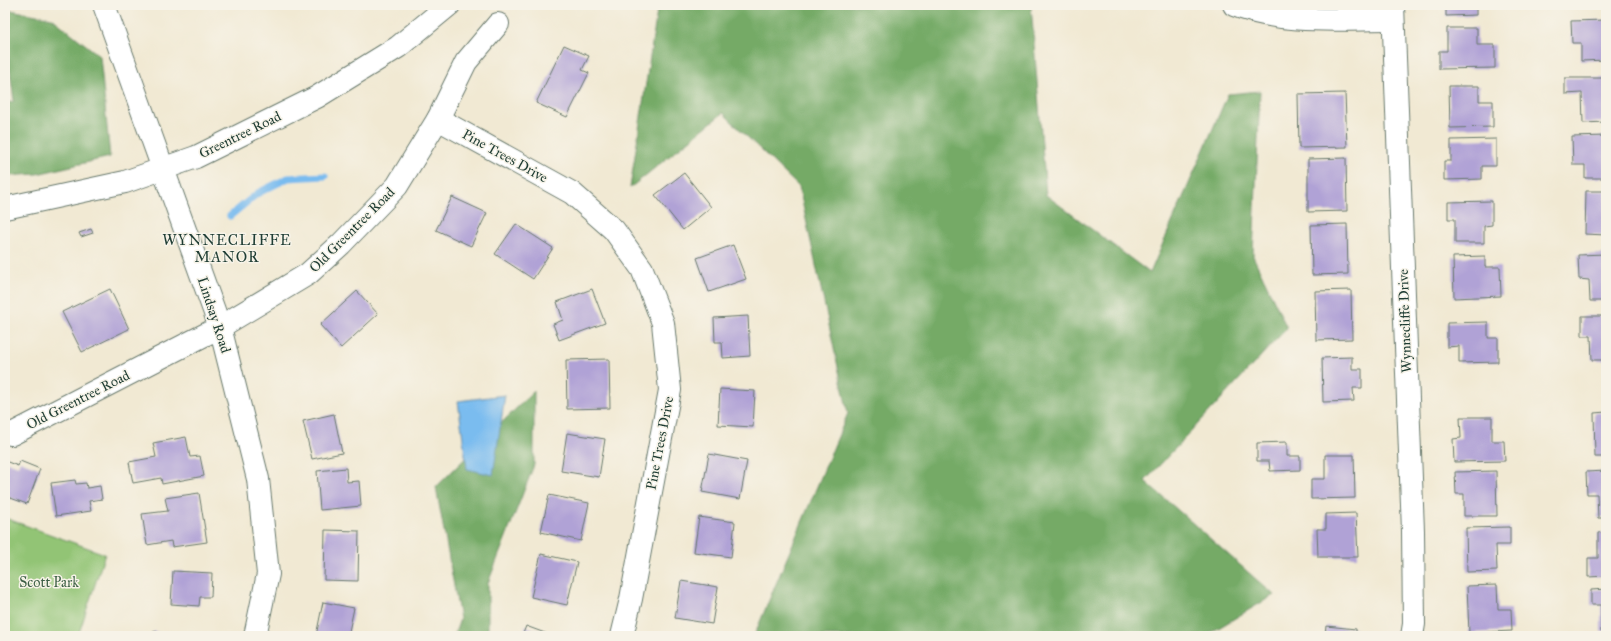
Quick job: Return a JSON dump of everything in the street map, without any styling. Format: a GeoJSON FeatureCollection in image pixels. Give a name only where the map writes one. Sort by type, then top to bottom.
{"type":"FeatureCollection","features":[{"type":"Feature","properties":{"kind":"street","name":"Lindsay Road"},"geometry":{"type":"LineString","coordinates":[[104,5],[220,327],[258,479],[268,574],[255,636]]}},
{"type":"Feature","properties":{"kind":"street","name":"Greentree Road"},"geometry":{"type":"LineString","coordinates":[[5,208],[125,182],[196,157],[317,97],[398,47],[449,5]]}},
{"type":"Feature","properties":{"kind":"street"},"geometry":{"type":"LineString","coordinates":[[1234,5],[1270,16],[1297,19],[1393,12]]}},
{"type":"Feature","properties":{"kind":"street","name":"Wynnecliffe Drive"},"geometry":{"type":"LineString","coordinates":[[1393,12],[1413,531],[1414,624],[1412,636]]}},
{"type":"Feature","properties":{"kind":"street","name":"Old Greentree Road"},"geometry":{"type":"LineString","coordinates":[[8,433],[220,327],[308,274],[341,244],[396,186],[438,119],[466,62],[498,24]]}},
{"type":"Feature","properties":{"kind":"street","name":"Pine Trees Drive"},"geometry":{"type":"LineString","coordinates":[[438,119],[572,194],[614,230],[642,269],[663,323],[670,390],[631,598],[622,636]]}},
{"type":"Feature","properties":{"kind":"green space"},"geometry":{"type":"Polygon","coordinates":[[[615,5],[1031,5],[1046,195],[1150,273],[1228,94],[1260,91],[1253,256],[1287,328],[1145,481],[1274,595],[1205,636],[754,636],[848,413],[799,187],[723,113],[630,188],[657,11],[615,5]]]}},
{"type":"Feature","properties":{"kind":"green space"},"geometry":{"type":"Polygon","coordinates":[[[5,9],[52,18],[100,56],[110,157],[37,174],[5,176],[5,103],[14,101],[5,34],[5,9]]]}},
{"type":"Feature","properties":{"kind":"green space"},"geometry":{"type":"Polygon","coordinates":[[[534,391],[534,465],[488,583],[488,636],[454,636],[460,619],[436,487],[534,391]]]}},
{"type":"Feature","properties":{"kind":"green space","name":"Scott Park"},"geometry":{"type":"Polygon","coordinates":[[[5,518],[105,554],[78,636],[5,636],[5,518]]]}},
{"type":"Feature","properties":{"kind":"water"},"geometry":{"type":"Polygon","coordinates":[[[505,395],[493,475],[467,469],[458,401],[505,395]]]}},
{"type":"Feature","properties":{"kind":"building"},"geometry":{"type":"Polygon","coordinates":[[[1446,5],[1476,5],[1476,15],[1446,16],[1446,5]]]}},
{"type":"Feature","properties":{"kind":"building"},"geometry":{"type":"Polygon","coordinates":[[[1606,20],[1606,60],[1581,61],[1581,43],[1572,43],[1571,21],[1606,20]]]}},
{"type":"Feature","properties":{"kind":"building"},"geometry":{"type":"Polygon","coordinates":[[[1447,28],[1477,28],[1477,45],[1495,45],[1495,68],[1439,69],[1439,51],[1447,51],[1447,28]]]}},
{"type":"Feature","properties":{"kind":"building"},"geometry":{"type":"Polygon","coordinates":[[[564,45],[589,56],[582,70],[589,73],[567,117],[536,103],[564,45]]]}},
{"type":"Feature","properties":{"kind":"building"},"geometry":{"type":"Polygon","coordinates":[[[1565,78],[1606,78],[1606,122],[1583,123],[1582,93],[1565,94],[1565,78]]]}},
{"type":"Feature","properties":{"kind":"building"},"geometry":{"type":"Polygon","coordinates":[[[1449,86],[1479,86],[1479,101],[1493,101],[1493,127],[1450,128],[1449,86]]]}},
{"type":"Feature","properties":{"kind":"building"},"geometry":{"type":"Polygon","coordinates":[[[1345,93],[1347,147],[1299,148],[1298,94],[1345,93]]]}},
{"type":"Feature","properties":{"kind":"building"},"geometry":{"type":"Polygon","coordinates":[[[1606,136],[1606,178],[1585,178],[1585,165],[1573,165],[1572,137],[1606,136]]]}},
{"type":"Feature","properties":{"kind":"building"},"geometry":{"type":"Polygon","coordinates":[[[1496,139],[1496,166],[1482,166],[1482,179],[1444,180],[1444,161],[1451,161],[1451,140],[1496,139]]]}},
{"type":"Feature","properties":{"kind":"building"},"geometry":{"type":"Polygon","coordinates":[[[1346,158],[1347,211],[1308,212],[1308,159],[1346,158]]]}},
{"type":"Feature","properties":{"kind":"building"},"geometry":{"type":"Polygon","coordinates":[[[684,173],[711,207],[683,230],[655,195],[684,173]]]}},
{"type":"Feature","properties":{"kind":"building"},"geometry":{"type":"Polygon","coordinates":[[[1586,191],[1606,191],[1606,235],[1585,234],[1586,191]]]}},
{"type":"Feature","properties":{"kind":"building"},"geometry":{"type":"Polygon","coordinates":[[[452,197],[487,213],[471,246],[436,230],[452,197]]]}},
{"type":"Feature","properties":{"kind":"building"},"geometry":{"type":"Polygon","coordinates":[[[1492,201],[1492,225],[1484,226],[1484,243],[1455,243],[1455,219],[1448,219],[1448,202],[1492,201]]]}},
{"type":"Feature","properties":{"kind":"building"},"geometry":{"type":"Polygon","coordinates":[[[516,224],[553,248],[533,279],[495,254],[516,224]]]}},
{"type":"Feature","properties":{"kind":"building"},"geometry":{"type":"Polygon","coordinates":[[[1347,224],[1348,274],[1312,275],[1311,225],[1347,224]]]}},
{"type":"Feature","properties":{"kind":"building"},"geometry":{"type":"Polygon","coordinates":[[[91,229],[93,233],[81,237],[79,233],[91,229]]]}},
{"type":"Feature","properties":{"kind":"building"},"geometry":{"type":"Polygon","coordinates":[[[733,245],[746,279],[709,292],[697,258],[733,245]]]}},
{"type":"Feature","properties":{"kind":"building"},"geometry":{"type":"Polygon","coordinates":[[[1606,254],[1606,301],[1590,301],[1589,280],[1579,279],[1578,255],[1606,254]]]}},
{"type":"Feature","properties":{"kind":"building"},"geometry":{"type":"Polygon","coordinates":[[[1485,256],[1485,267],[1500,267],[1501,296],[1454,298],[1453,257],[1485,256]]]}},
{"type":"Feature","properties":{"kind":"building"},"geometry":{"type":"Polygon","coordinates":[[[110,289],[129,329],[82,352],[62,312],[110,289]]]}},
{"type":"Feature","properties":{"kind":"building"},"geometry":{"type":"Polygon","coordinates":[[[592,289],[605,323],[559,340],[553,324],[563,320],[557,302],[592,289]]]}},
{"type":"Feature","properties":{"kind":"building"},"geometry":{"type":"Polygon","coordinates":[[[1351,290],[1352,339],[1316,340],[1315,291],[1351,290]]]}},
{"type":"Feature","properties":{"kind":"building"},"geometry":{"type":"Polygon","coordinates":[[[357,291],[378,314],[341,348],[320,325],[357,291]]]}},
{"type":"Feature","properties":{"kind":"building"},"geometry":{"type":"Polygon","coordinates":[[[748,316],[750,356],[723,358],[722,342],[715,342],[714,318],[748,316]]]}},
{"type":"Feature","properties":{"kind":"building"},"geometry":{"type":"Polygon","coordinates":[[[1582,316],[1606,316],[1606,360],[1592,360],[1591,336],[1582,336],[1582,316]]]}},
{"type":"Feature","properties":{"kind":"building"},"geometry":{"type":"Polygon","coordinates":[[[1488,322],[1488,338],[1498,338],[1498,362],[1459,363],[1459,346],[1447,347],[1447,323],[1488,322]]]}},
{"type":"Feature","properties":{"kind":"building"},"geometry":{"type":"Polygon","coordinates":[[[1352,357],[1352,369],[1362,369],[1362,388],[1353,388],[1354,401],[1323,402],[1322,358],[1352,357]]]}},
{"type":"Feature","properties":{"kind":"building"},"geometry":{"type":"Polygon","coordinates":[[[609,359],[610,408],[567,409],[566,360],[609,359]]]}},
{"type":"Feature","properties":{"kind":"building"},"geometry":{"type":"Polygon","coordinates":[[[720,389],[755,391],[753,427],[718,425],[720,389]]]}},
{"type":"Feature","properties":{"kind":"building"},"geometry":{"type":"Polygon","coordinates":[[[1606,412],[1606,457],[1595,457],[1594,413],[1606,412]]]}},
{"type":"Feature","properties":{"kind":"building"},"geometry":{"type":"Polygon","coordinates":[[[334,414],[342,453],[312,459],[303,421],[334,414]]]}},
{"type":"Feature","properties":{"kind":"building"},"geometry":{"type":"Polygon","coordinates":[[[1460,417],[1492,417],[1492,441],[1504,441],[1505,461],[1454,462],[1453,439],[1461,438],[1460,417]]]}},
{"type":"Feature","properties":{"kind":"building"},"geometry":{"type":"Polygon","coordinates":[[[567,433],[605,439],[599,477],[561,471],[567,433]]]}},
{"type":"Feature","properties":{"kind":"building"},"geometry":{"type":"Polygon","coordinates":[[[186,437],[190,457],[200,456],[204,476],[162,484],[161,478],[133,483],[129,462],[156,457],[153,443],[186,437]]]}},
{"type":"Feature","properties":{"kind":"building"},"geometry":{"type":"Polygon","coordinates":[[[1287,442],[1287,456],[1300,456],[1300,470],[1270,471],[1269,461],[1257,461],[1257,443],[1287,442]]]}},
{"type":"Feature","properties":{"kind":"building"},"geometry":{"type":"Polygon","coordinates":[[[709,454],[747,461],[740,499],[702,492],[709,454]]]}},
{"type":"Feature","properties":{"kind":"building"},"geometry":{"type":"Polygon","coordinates":[[[1325,455],[1354,455],[1355,498],[1311,499],[1311,479],[1325,479],[1325,455]]]}},
{"type":"Feature","properties":{"kind":"building"},"geometry":{"type":"Polygon","coordinates":[[[5,461],[18,466],[20,461],[40,469],[27,504],[5,496],[5,461]]]}},
{"type":"Feature","properties":{"kind":"building"},"geometry":{"type":"Polygon","coordinates":[[[346,468],[347,482],[359,481],[361,506],[320,510],[317,471],[346,468]]]}},
{"type":"Feature","properties":{"kind":"building"},"geometry":{"type":"Polygon","coordinates":[[[1496,471],[1497,516],[1464,516],[1464,494],[1456,494],[1455,472],[1496,471]]]}},
{"type":"Feature","properties":{"kind":"building"},"geometry":{"type":"Polygon","coordinates":[[[1606,471],[1606,518],[1598,518],[1597,494],[1587,494],[1586,472],[1606,471]]]}},
{"type":"Feature","properties":{"kind":"building"},"geometry":{"type":"Polygon","coordinates":[[[75,480],[76,484],[86,483],[87,488],[100,486],[102,499],[89,501],[91,511],[56,516],[51,483],[75,480]]]}},
{"type":"Feature","properties":{"kind":"building"},"geometry":{"type":"Polygon","coordinates":[[[199,493],[207,542],[172,547],[171,541],[147,545],[142,514],[168,511],[165,498],[199,493]]]}},
{"type":"Feature","properties":{"kind":"building"},"geometry":{"type":"Polygon","coordinates":[[[549,495],[589,503],[581,541],[541,532],[549,495]]]}},
{"type":"Feature","properties":{"kind":"building"},"geometry":{"type":"Polygon","coordinates":[[[1356,513],[1358,557],[1318,557],[1317,529],[1326,529],[1326,514],[1356,513]]]}},
{"type":"Feature","properties":{"kind":"building"},"geometry":{"type":"Polygon","coordinates":[[[699,517],[735,522],[731,557],[694,552],[699,517]]]}},
{"type":"Feature","properties":{"kind":"building"},"geometry":{"type":"Polygon","coordinates":[[[1510,527],[1510,545],[1496,545],[1497,571],[1467,572],[1466,528],[1510,527]]]}},
{"type":"Feature","properties":{"kind":"building"},"geometry":{"type":"Polygon","coordinates":[[[325,530],[359,531],[358,581],[324,580],[325,530]]]}},
{"type":"Feature","properties":{"kind":"building"},"geometry":{"type":"Polygon","coordinates":[[[1606,532],[1606,576],[1588,577],[1588,558],[1598,558],[1598,533],[1606,532]]]}},
{"type":"Feature","properties":{"kind":"building"},"geometry":{"type":"Polygon","coordinates":[[[541,554],[577,562],[567,605],[531,597],[541,554]]]}},
{"type":"Feature","properties":{"kind":"building"},"geometry":{"type":"Polygon","coordinates":[[[173,571],[212,573],[211,597],[200,597],[199,606],[171,604],[173,571]]]}},
{"type":"Feature","properties":{"kind":"building"},"geometry":{"type":"Polygon","coordinates":[[[681,581],[718,587],[712,624],[675,618],[681,581]]]}},
{"type":"Feature","properties":{"kind":"building"},"geometry":{"type":"Polygon","coordinates":[[[1497,585],[1498,609],[1511,609],[1512,631],[1469,633],[1467,586],[1497,585]]]}},
{"type":"Feature","properties":{"kind":"building"},"geometry":{"type":"Polygon","coordinates":[[[1606,589],[1606,632],[1601,632],[1601,605],[1591,605],[1591,590],[1606,589]]]}},
{"type":"Feature","properties":{"kind":"building"},"geometry":{"type":"Polygon","coordinates":[[[323,602],[354,608],[348,636],[316,636],[323,602]]]}},
{"type":"Feature","properties":{"kind":"building"},"geometry":{"type":"Polygon","coordinates":[[[526,626],[553,636],[522,636],[526,626]]]}},
{"type":"Feature","properties":{"kind":"building"},"geometry":{"type":"Polygon","coordinates":[[[1326,626],[1356,629],[1356,636],[1325,636],[1326,626]]]}},
{"type":"Feature","properties":{"kind":"building"},"geometry":{"type":"Polygon","coordinates":[[[154,631],[168,636],[152,636],[154,631]]]}},
{"type":"Feature","properties":{"kind":"waterway"},"geometry":{"type":"LineString","coordinates":[[230,216],[258,193],[288,178],[325,176]]}},
{"type":"Feature","properties":{"kind":"district","name":"WYNNECLIFFE MANOR"},"geometry":{"type":"Point","coordinates":[227,248]}}]}
